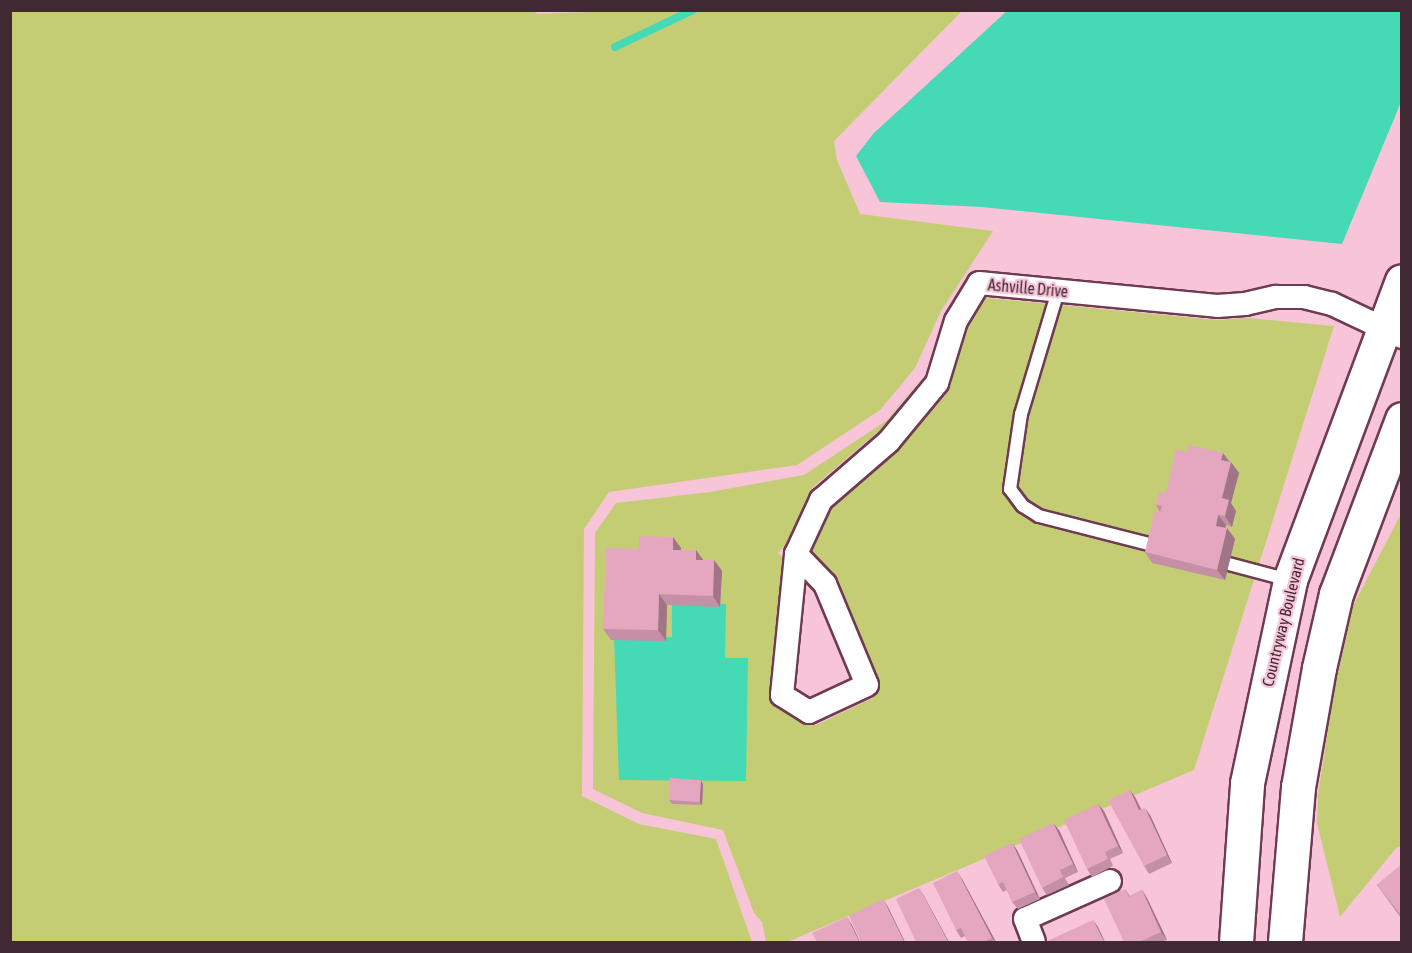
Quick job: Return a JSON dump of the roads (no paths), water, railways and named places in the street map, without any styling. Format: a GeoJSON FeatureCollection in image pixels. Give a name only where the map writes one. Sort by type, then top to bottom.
{"type":"FeatureCollection","features":[{"type":"Feature","properties":{"kind":"street","name":"Countryway Boulevard"},"geometry":{"type":"LineString","coordinates":[[1236,942],[1237,897],[1247,783],[1290,580],[1392,333],[1401,280]]}},
{"type":"Feature","properties":{"kind":"street","name":"Ashville Drive"},"geometry":{"type":"LineString","coordinates":[[796,554],[825,584],[867,685],[809,712],[782,695],[796,554],[821,500],[889,441],[938,383],[956,321],[980,284],[1217,306],[1245,304],[1276,297],[1304,297],[1332,304],[1392,333]]}},
{"type":"Feature","properties":{"kind":"street"},"geometry":{"type":"LineString","coordinates":[[1285,942],[1298,787],[1312,701],[1336,594],[1401,419]]}},
{"type":"Feature","properties":{"kind":"street"},"geometry":{"type":"LineString","coordinates":[[1290,580],[1336,594]]}},
{"type":"Feature","properties":{"kind":"street"},"geometry":{"type":"LineString","coordinates":[[1034,942],[1025,919],[1110,881]]}},
{"type":"Feature","properties":{"kind":"lane"},"geometry":{"type":"LineString","coordinates":[[1058,291],[1022,414],[1010,489],[1023,506],[1039,516],[1157,546]]}},
{"type":"Feature","properties":{"kind":"lane"},"geometry":{"type":"LineString","coordinates":[[1229,564],[1290,580]]}},
{"type":"Feature","properties":{"kind":"waterway"},"geometry":{"type":"LineString","coordinates":[[615,47],[693,10]]}}]}
